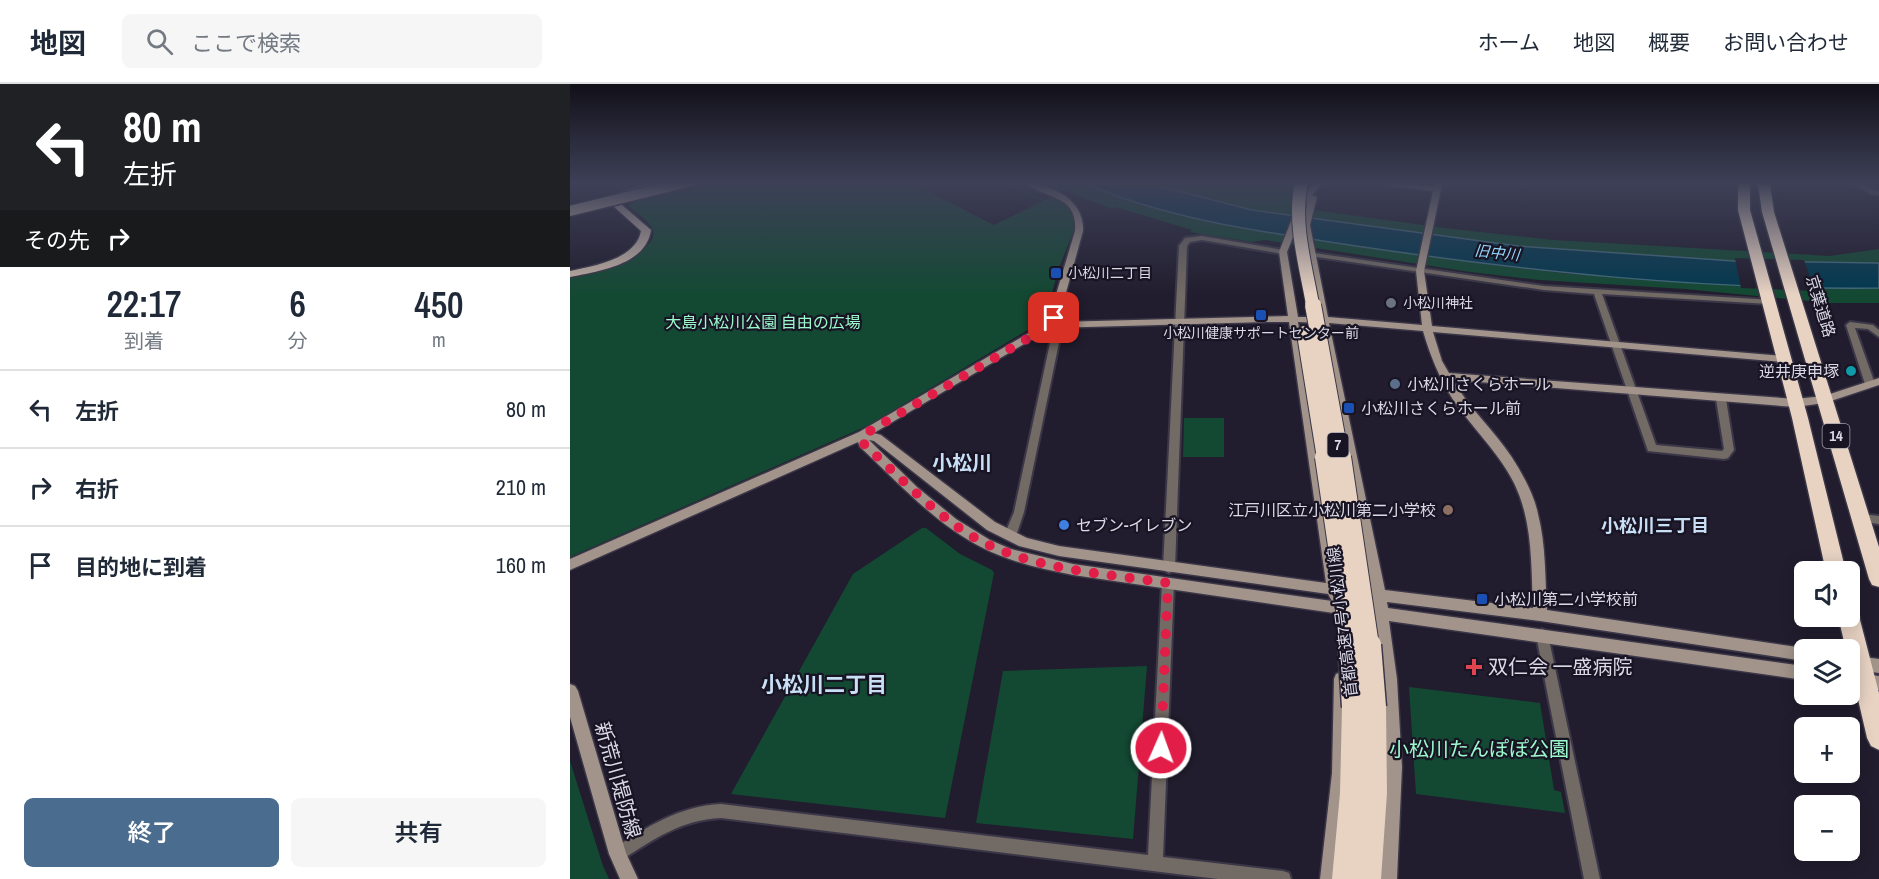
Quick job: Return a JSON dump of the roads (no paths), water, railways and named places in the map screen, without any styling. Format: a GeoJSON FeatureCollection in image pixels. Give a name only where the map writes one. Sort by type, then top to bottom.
{"type":"FeatureCollection","features":[{"type":"Feature","properties":{"kind":"highway","name":"首都高速7号小松川線"},"geometry":{"type":"LineString","coordinates":[[1288,221],[1340,547],[1351,650],[1354,763],[1350,841],[1345,879]]}},
{"type":"Feature","properties":{"kind":"highway","name":"首都高速7号小松川線"},"geometry":{"type":"LineString","coordinates":[[1299,221],[1356,547],[1370,651],[1375,768],[1372,847],[1368,879]]}},
{"type":"Feature","properties":{"kind":"highway","name":"14"},"geometry":{"type":"LineString","coordinates":[[1747,221],[1796,404],[1833,561]]}},
{"type":"Feature","properties":{"kind":"highway","name":"京葉道路"},"geometry":{"type":"LineString","coordinates":[[1772,221],[1825,399],[1868,527],[1879,579]]}},
{"type":"Feature","properties":{"kind":"highway"},"geometry":{"type":"LineString","coordinates":[[1851,627],[1879,738]]}},
{"type":"Feature","properties":{"kind":"main road"},"geometry":{"type":"LineString","coordinates":[[570,274],[612,262],[635,250],[646,239],[646,230],[637,221]]}},
{"type":"Feature","properties":{"kind":"street"},"geometry":{"type":"LineString","coordinates":[[570,565],[863,435],[1049,325],[1054,318],[1079,231],[1080,221]]}},
{"type":"Feature","properties":{"kind":"street"},"geometry":{"type":"LineString","coordinates":[[1298,221],[1283,252],[1334,590],[1341,675],[1340,773],[1329,879]]}},
{"type":"Feature","properties":{"kind":"street"},"geometry":{"type":"LineString","coordinates":[[1306,221],[1310,254],[1379,595],[1393,722],[1394,767],[1388,879]]}},
{"type":"Feature","properties":{"kind":"street"},"geometry":{"type":"LineString","coordinates":[[1429,221],[1420,271],[1427,328],[1437,362],[1457,397],[1506,458],[1520,483],[1532,513],[1537,549],[1540,615]]}},
{"type":"Feature","properties":{"kind":"street"},"geometry":{"type":"LineString","coordinates":[[1169,568],[1179,321],[1185,243],[1193,238],[1202,238],[1283,252]]}},
{"type":"Feature","properties":{"kind":"street"},"geometry":{"type":"LineString","coordinates":[[1310,254],[1510,284],[1597,291],[1768,297]]}},
{"type":"Feature","properties":{"kind":"street"},"geometry":{"type":"LineString","coordinates":[[1597,291],[1652,448],[1724,455],[1729,450],[1721,399]]}},
{"type":"Feature","properties":{"kind":"street"},"geometry":{"type":"LineString","coordinates":[[1049,325],[1325,320],[1782,358]]}},
{"type":"Feature","properties":{"kind":"street"},"geometry":{"type":"LineString","coordinates":[[1010,536],[1019,512],[1058,328],[1049,325]]}},
{"type":"Feature","properties":{"kind":"street"},"geometry":{"type":"LineString","coordinates":[[1445,376],[1796,404],[1825,399],[1876,385],[1850,325],[1870,327],[1879,334]]}},
{"type":"Feature","properties":{"kind":"street"},"geometry":{"type":"LineString","coordinates":[[863,435],[877,438],[977,517],[1010,536],[1059,551],[1334,590],[1540,615],[1794,653]]}},
{"type":"Feature","properties":{"kind":"street"},"geometry":{"type":"LineString","coordinates":[[863,435],[864,444],[964,531],[997,549],[1034,562],[1794,672]]}},
{"type":"Feature","properties":{"kind":"street"},"geometry":{"type":"LineString","coordinates":[[1868,527],[1879,520]]}},
{"type":"Feature","properties":{"kind":"street"},"geometry":{"type":"LineString","coordinates":[[1155,864],[1168,583]]}},
{"type":"Feature","properties":{"kind":"street"},"geometry":{"type":"LineString","coordinates":[[1542,635],[1592,879]]}},
{"type":"Feature","properties":{"kind":"street","name":"新荒川堤防線"},"geometry":{"type":"LineString","coordinates":[[570,691],[618,854],[629,879]]}},
{"type":"Feature","properties":{"kind":"street"},"geometry":{"type":"LineString","coordinates":[[618,854],[683,816],[706,810],[1283,879]]}},
{"type":"Feature","properties":{"kind":"water","name":"旧中川"},"geometry":{"type":"Polygon","coordinates":[[[1207,221],[1334,221],[1518,246],[1734,261],[1879,263],[1879,288],[1749,286],[1620,278],[1427,256],[1207,221]]]}},
{"type":"Feature","properties":{"kind":"place","name":"小松川二丁目"},"geometry":{"type":"Point","coordinates":[1056,273]}},
{"type":"Feature","properties":{"kind":"place","name":"小松川神社"},"geometry":{"type":"Point","coordinates":[1391,303]}},
{"type":"Feature","properties":{"kind":"place","name":"小松川健康サポートセンター前"},"geometry":{"type":"Point","coordinates":[1261,315]}},
{"type":"Feature","properties":{"kind":"place","name":"逆井庚申塚"},"geometry":{"type":"Point","coordinates":[1851,371]}},
{"type":"Feature","properties":{"kind":"place","name":"小松川さくらホール"},"geometry":{"type":"Point","coordinates":[1395,384]}},
{"type":"Feature","properties":{"kind":"place","name":"小松川さくらホール前"},"geometry":{"type":"Point","coordinates":[1349,408]}},
{"type":"Feature","properties":{"kind":"place","name":"江戸川区立小松川第二小学校"},"geometry":{"type":"Point","coordinates":[1448,510]}},
{"type":"Feature","properties":{"kind":"place","name":"セブン-イレブン"},"geometry":{"type":"Point","coordinates":[1064,525]}},
{"type":"Feature","properties":{"kind":"place","name":"小松川第二小学校前"},"geometry":{"type":"Point","coordinates":[1482,599]}},
{"type":"Feature","properties":{"kind":"place","name":"双仁会 一盛病院"},"geometry":{"type":"Point","coordinates":[1474,667]}},
{"type":"Feature","properties":{"kind":"district","name":"小松川"},"geometry":{"type":"Point","coordinates":[962,463]}},
{"type":"Feature","properties":{"kind":"district","name":"小松川三丁目"},"geometry":{"type":"Point","coordinates":[1655,526]}},
{"type":"Feature","properties":{"kind":"district","name":"小松川二丁目"},"geometry":{"type":"Point","coordinates":[824,685]}},
{"type":"Feature","properties":{"kind":"park label","name":"大島小松川公園 自由の広場"},"geometry":{"type":"Point","coordinates":[763,322]}},
{"type":"Feature","properties":{"kind":"park label","name":"小松川たんぽぽ公園"},"geometry":{"type":"Point","coordinates":[1479,749]}}]}
